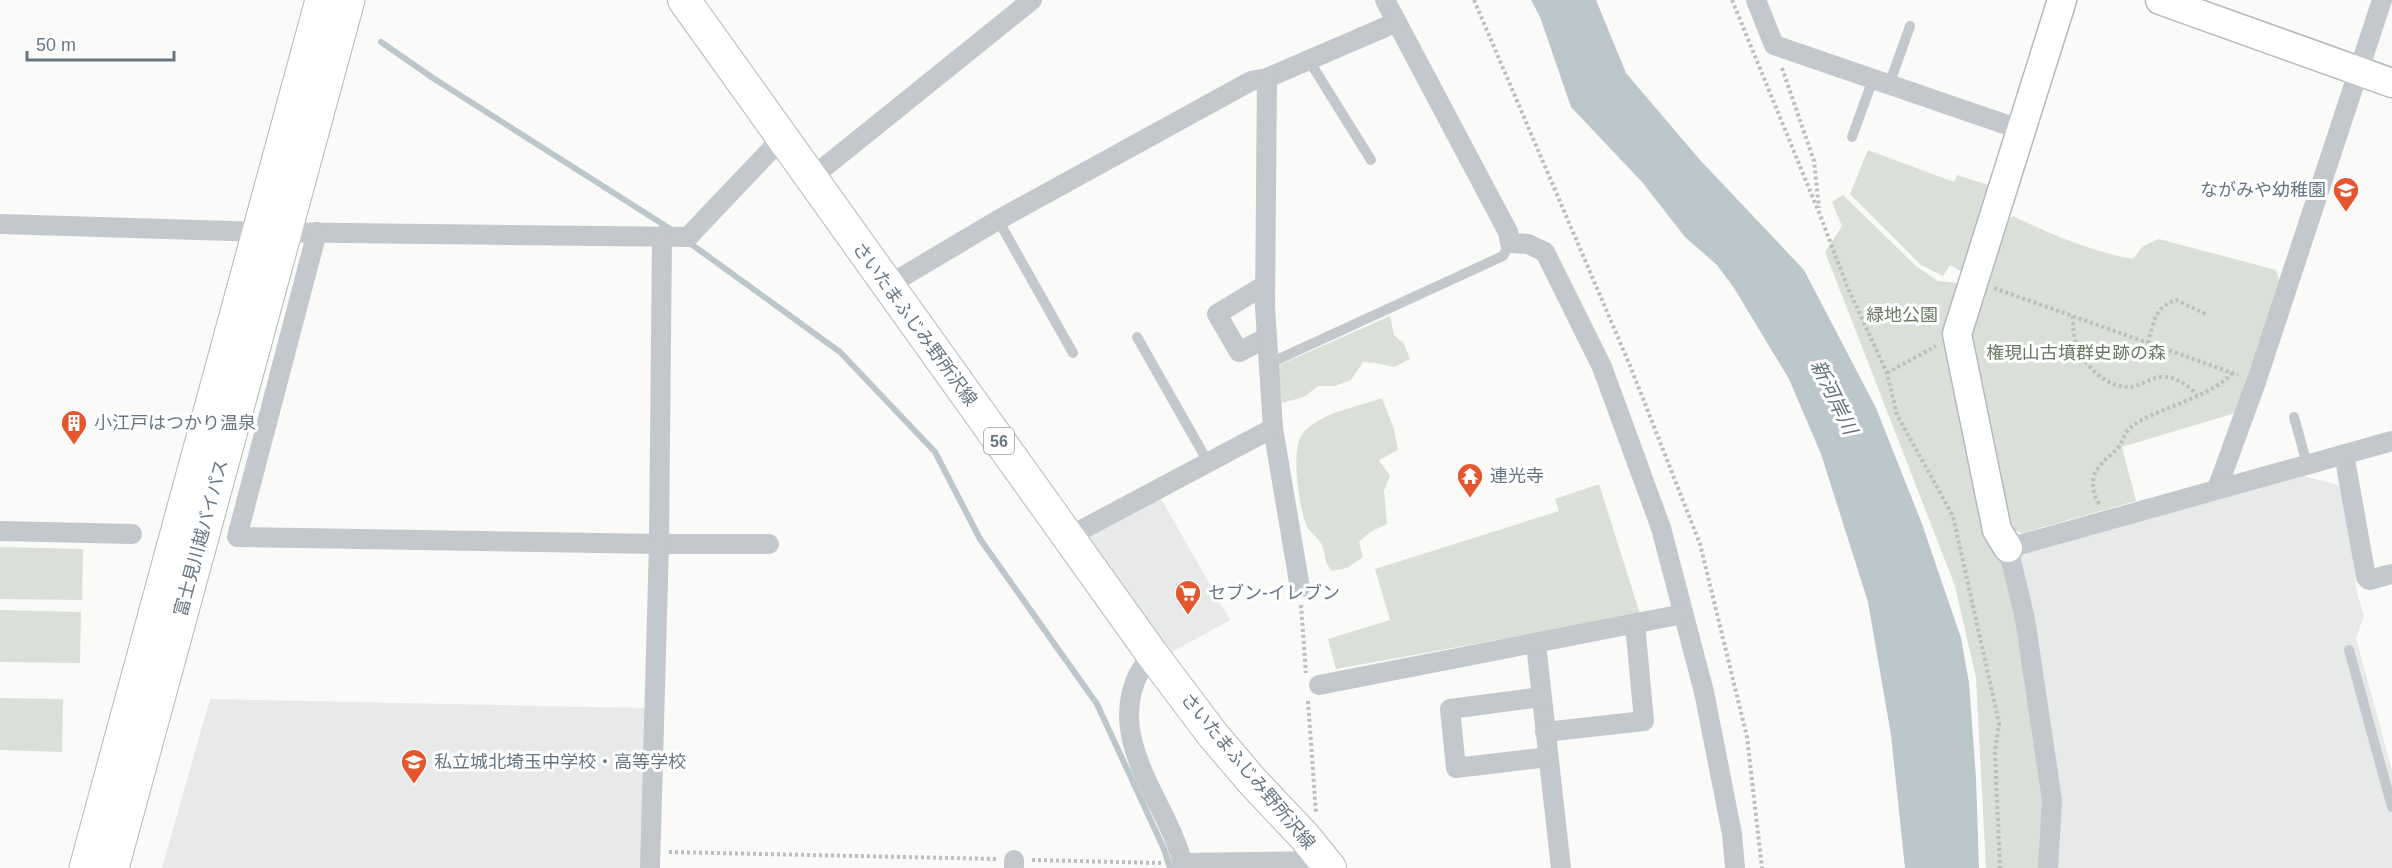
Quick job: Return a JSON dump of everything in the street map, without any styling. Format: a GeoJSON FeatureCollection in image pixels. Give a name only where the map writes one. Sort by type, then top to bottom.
{"type":"FeatureCollection","features":[{"type":"Feature","properties":{"kind":"highway","name":"富士見川越バイパス"},"geometry":{"type":"LineString","coordinates":[[112,868],[273,231],[322,0]]}},
{"type":"Feature","properties":{"kind":"highway","name":"富士見川越バイパス"},"geometry":{"type":"LineString","coordinates":[[86,868],[273,231],[348,0]]}},
{"type":"Feature","properties":{"kind":"main road","name":"さいたまふじみ野所沢線"},"geometry":{"type":"LineString","coordinates":[[684,0],[1152,654],[1213,735],[1319,855]]}},
{"type":"Feature","properties":{"kind":"street"},"geometry":{"type":"LineString","coordinates":[[811,178],[1032,0]]}},
{"type":"Feature","properties":{"kind":"street"},"geometry":{"type":"LineString","coordinates":[[1385,0],[1508,232],[1510,243],[1528,244],[1545,252],[1602,367],[1661,528],[1704,692],[1732,834],[1735,868]]}},
{"type":"Feature","properties":{"kind":"street"},"geometry":{"type":"LineString","coordinates":[[1756,0],[1774,45],[2022,130]]}},
{"type":"Feature","properties":{"kind":"street"},"geometry":{"type":"LineString","coordinates":[[2048,868],[2052,800],[2025,619],[2008,548],[1998,530],[1958,334],[2062,0]]}},
{"type":"Feature","properties":{"kind":"street"},"geometry":{"type":"LineString","coordinates":[[2160,0],[2213,9],[2358,71],[2392,83]]}},
{"type":"Feature","properties":{"kind":"street"},"geometry":{"type":"LineString","coordinates":[[2217,489],[2256,382],[2382,0]]}},
{"type":"Feature","properties":{"kind":"street"},"geometry":{"type":"LineString","coordinates":[[887,286],[998,220],[1251,81],[1267,78],[1397,22]]}},
{"type":"Feature","properties":{"kind":"street"},"geometry":{"type":"LineString","coordinates":[[1267,78],[1266,338],[1274,428],[1300,588]]}},
{"type":"Feature","properties":{"kind":"street"},"geometry":{"type":"LineString","coordinates":[[0,224],[318,232],[688,237],[782,138]]}},
{"type":"Feature","properties":{"kind":"street"},"geometry":{"type":"LineString","coordinates":[[318,232],[237,537],[769,544]]}},
{"type":"Feature","properties":{"kind":"street"},"geometry":{"type":"LineString","coordinates":[[650,860],[658,544],[662,236]]}},
{"type":"Feature","properties":{"kind":"street"},"geometry":{"type":"LineString","coordinates":[[1265,285],[1217,314],[1239,352],[1266,338]]}},
{"type":"Feature","properties":{"kind":"street"},"geometry":{"type":"LineString","coordinates":[[1068,537],[1274,428]]}},
{"type":"Feature","properties":{"kind":"street"},"geometry":{"type":"LineString","coordinates":[[2008,548],[2392,441]]}},
{"type":"Feature","properties":{"kind":"street"},"geometry":{"type":"LineString","coordinates":[[2344,454],[2366,577],[2369,580],[2392,574]]}},
{"type":"Feature","properties":{"kind":"street"},"geometry":{"type":"LineString","coordinates":[[0,531],[132,534]]}},
{"type":"Feature","properties":{"kind":"street"},"geometry":{"type":"LineString","coordinates":[[1311,687],[1683,614]]}},
{"type":"Feature","properties":{"kind":"street"},"geometry":{"type":"LineString","coordinates":[[1545,732],[1644,721],[1635,624]]}},
{"type":"Feature","properties":{"kind":"street"},"geometry":{"type":"LineString","coordinates":[[1536,644],[1561,868]]}},
{"type":"Feature","properties":{"kind":"street"},"geometry":{"type":"LineString","coordinates":[[1152,654],[1138,676],[1131,695],[1129,728],[1137,760],[1186,865],[1319,855]]}},
{"type":"Feature","properties":{"kind":"street"},"geometry":{"type":"LineString","coordinates":[[1541,697],[1450,710],[1456,768],[1548,757]]}},
{"type":"Feature","properties":{"kind":"lane"},"geometry":{"type":"LineString","coordinates":[[1852,137],[1910,26]]}},
{"type":"Feature","properties":{"kind":"lane"},"geometry":{"type":"LineString","coordinates":[[1308,59],[1371,160]]}},
{"type":"Feature","properties":{"kind":"lane"},"geometry":{"type":"LineString","coordinates":[[998,220],[1073,353]]}},
{"type":"Feature","properties":{"kind":"lane"},"geometry":{"type":"LineString","coordinates":[[1268,364],[1503,256],[1510,243]]}},
{"type":"Feature","properties":{"kind":"lane"},"geometry":{"type":"LineString","coordinates":[[1137,337],[1208,462]]}},
{"type":"Feature","properties":{"kind":"lane"},"geometry":{"type":"LineString","coordinates":[[2294,417],[2307,464]]}},
{"type":"Feature","properties":{"kind":"lane"},"geometry":{"type":"LineString","coordinates":[[2349,650],[2392,807]]}},
{"type":"Feature","properties":{"kind":"path"},"geometry":{"type":"LineString","coordinates":[[1732,0],[1847,286],[1887,373],[1896,415],[1953,516],[1999,723],[1995,752],[2000,868]]}},
{"type":"Feature","properties":{"kind":"path"},"geometry":{"type":"LineString","coordinates":[[1774,45],[1814,161],[1820,215]]}},
{"type":"Feature","properties":{"kind":"path"},"geometry":{"type":"LineString","coordinates":[[1973,280],[2256,382]]}},
{"type":"Feature","properties":{"kind":"path"},"geometry":{"type":"LineString","coordinates":[[2148,343],[2157,313],[2166,303],[2176,300],[2208,315]]}},
{"type":"Feature","properties":{"kind":"path"},"geometry":{"type":"LineString","coordinates":[[2073,316],[2074,333],[2081,354],[2101,378],[2127,387],[2139,386],[2160,377],[2175,379],[2188,386],[2197,395]]}},
{"type":"Feature","properties":{"kind":"path"},"geometry":{"type":"LineString","coordinates":[[1887,373],[1958,334]]}},
{"type":"Feature","properties":{"kind":"path"},"geometry":{"type":"LineString","coordinates":[[2113,518],[2100,505],[2094,495],[2092,484],[2102,461],[2119,448],[2127,429],[2224,383],[2232,373]]}},
{"type":"Feature","properties":{"kind":"path"},"geometry":{"type":"LineString","coordinates":[[1300,588],[1311,687],[1319,855]]}},
{"type":"Feature","properties":{"kind":"path"},"geometry":{"type":"LineString","coordinates":[[650,860],[1186,865]]}},
{"type":"Feature","properties":{"kind":"shaded area"},"geometry":{"type":"Polygon","coordinates":[[[2299,475],[2343,486],[2357,593],[2364,616],[2356,638],[2392,770],[2392,868],[2056,868],[2017,554],[2299,475]]]}},
{"type":"Feature","properties":{"kind":"shaded area"},"geometry":{"type":"Polygon","coordinates":[[[1160,497],[1230,620],[1172,652],[1085,535],[1160,497]]]}},
{"type":"Feature","properties":{"kind":"shaded area","name":"私立城北埼玉中学校・高等学校"},"geometry":{"type":"Polygon","coordinates":[[[210,699],[645,708],[641,868],[162,868],[210,699]]]}},
{"type":"Feature","properties":{"kind":"green space"},"geometry":{"type":"Polygon","coordinates":[[[1868,150],[1954,182],[1957,175],[1991,186],[1962,272],[1950,265],[1943,276],[1921,265],[1850,194],[1868,150]]]}},
{"type":"Feature","properties":{"kind":"green space","name":"緑地公園"},"geometry":{"type":"Polygon","coordinates":[[[1843,195],[1916,266],[1938,281],[1958,283],[1951,326],[2015,618],[2044,806],[2041,868],[1986,868],[1976,678],[1955,586],[1825,252],[1842,226],[1832,202],[1843,195]]]}},
{"type":"Feature","properties":{"kind":"green space","name":"権現山古墳群史跡の森"},"geometry":{"type":"Polygon","coordinates":[[[2013,216],[2072,242],[2117,256],[2133,259],[2143,246],[2159,239],[2276,270],[2279,280],[2235,413],[2122,447],[2136,501],[2022,533],[2012,530],[1966,333],[2003,223],[2013,216]]]}},
{"type":"Feature","properties":{"kind":"green space"},"geometry":{"type":"Polygon","coordinates":[[[1390,316],[1394,335],[1404,344],[1410,359],[1394,367],[1363,362],[1351,380],[1335,386],[1318,386],[1304,397],[1282,403],[1277,366],[1390,316]]]}},
{"type":"Feature","properties":{"kind":"green space"},"geometry":{"type":"Polygon","coordinates":[[[1382,398],[1394,429],[1398,450],[1379,460],[1390,476],[1384,491],[1387,524],[1370,532],[1359,542],[1363,557],[1347,568],[1332,571],[1322,546],[1310,531],[1303,516],[1296,464],[1299,440],[1303,433],[1320,420],[1382,398]]]}},
{"type":"Feature","properties":{"kind":"green space"},"geometry":{"type":"Polygon","coordinates":[[[1599,484],[1640,614],[1336,669],[1328,639],[1390,620],[1375,569],[1559,511],[1555,499],[1599,484]]]}},
{"type":"Feature","properties":{"kind":"green space"},"geometry":{"type":"Polygon","coordinates":[[[0,547],[83,549],[82,600],[0,599],[0,547]]]}},
{"type":"Feature","properties":{"kind":"green space"},"geometry":{"type":"Polygon","coordinates":[[[0,610],[81,612],[80,663],[0,662],[0,610]]]}},
{"type":"Feature","properties":{"kind":"green space"},"geometry":{"type":"Polygon","coordinates":[[[0,698],[63,699],[62,752],[0,750],[0,698]]]}},
{"type":"Feature","properties":{"kind":"water","name":"新河岸川"},"geometry":{"type":"Polygon","coordinates":[[[1531,0],[1596,0],[1626,73],[1700,160],[1804,270],[1876,408],[1922,524],[1961,638],[1969,683],[1976,778],[1979,868],[1905,868],[1891,735],[1868,602],[1821,454],[1789,379],[1734,288],[1717,265],[1685,237],[1642,182],[1571,107],[1540,17],[1531,0]]]}},
{"type":"Feature","properties":{"kind":"waterway"},"geometry":{"type":"LineString","coordinates":[[381,42],[433,78],[672,230]]}},
{"type":"Feature","properties":{"kind":"waterway"},"geometry":{"type":"LineString","coordinates":[[687,241],[840,352],[935,452],[980,539],[1097,704],[1164,849],[1170,868]]}},
{"type":"Feature","properties":{"kind":"place","name":"ながみや幼稚園"},"geometry":{"type":"Point","coordinates":[2346,213]}},
{"type":"Feature","properties":{"kind":"place","name":"小江戸はつかり温泉"},"geometry":{"type":"Point","coordinates":[74,446]}},
{"type":"Feature","properties":{"kind":"place","name":"連光寺"},"geometry":{"type":"Point","coordinates":[1470,499]}},
{"type":"Feature","properties":{"kind":"place","name":"セブン-イレブン"},"geometry":{"type":"Point","coordinates":[1188,616]}},
{"type":"Feature","properties":{"kind":"place","name":"私立城北埼玉中学校・高等学校"},"geometry":{"type":"Point","coordinates":[414,785]}}]}
